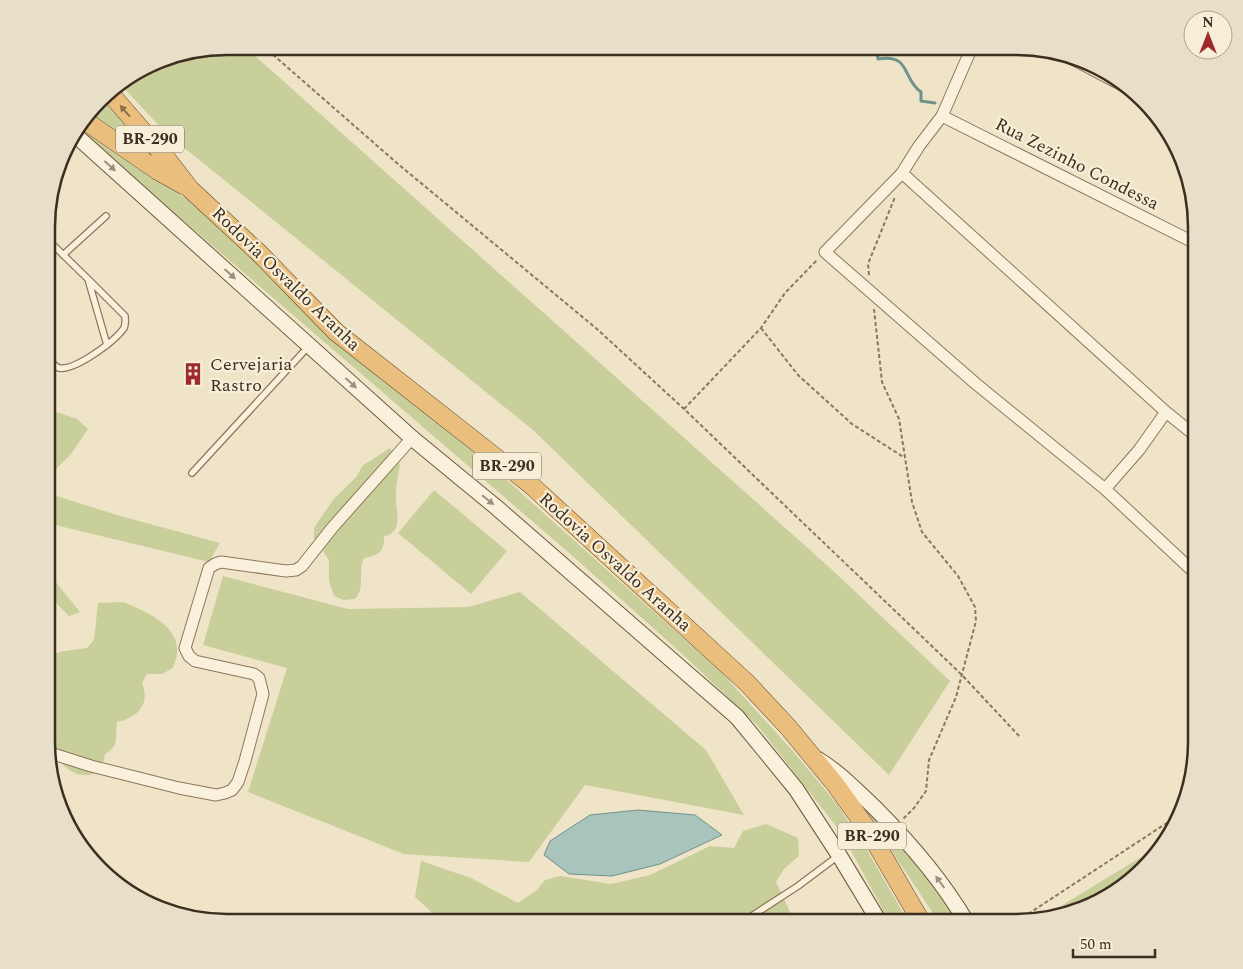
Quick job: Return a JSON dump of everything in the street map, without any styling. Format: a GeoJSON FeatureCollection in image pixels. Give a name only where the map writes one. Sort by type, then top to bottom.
{"type":"FeatureCollection","features":[{"type":"Feature","properties":{"kind":"highway","name":"Rodovia Osvaldo Aranha"},"geometry":{"type":"LineString","coordinates":[[114,98],[190,189],[259,253],[336,332],[531,485],[747,683],[813,756],[835,784],[868,830],[917,914]]}},
{"type":"Feature","properties":{"kind":"highway","name":"Rodovia Osvaldo Aranha"},"geometry":{"type":"LineString","coordinates":[[90,124],[158,171],[190,189]]}},
{"type":"Feature","properties":{"kind":"main road"},"geometry":{"type":"LineString","coordinates":[[80,139],[412,438],[496,507],[737,717],[796,789],[840,854],[875,914]]}},
{"type":"Feature","properties":{"kind":"main road"},"geometry":{"type":"LineString","coordinates":[[813,756],[841,775],[894,827],[919,855],[961,914]]}},
{"type":"Feature","properties":{"kind":"street"},"geometry":{"type":"LineString","coordinates":[[969,55],[942,116],[919,146],[902,173],[825,252],[975,383],[1105,489],[1188,567]]}},
{"type":"Feature","properties":{"kind":"street","name":"Rua Zezinho Condessa"},"geometry":{"type":"LineString","coordinates":[[942,116],[1188,239]]}},
{"type":"Feature","properties":{"kind":"street"},"geometry":{"type":"LineString","coordinates":[[902,173],[1166,412],[1188,426]]}},
{"type":"Feature","properties":{"kind":"street"},"geometry":{"type":"LineString","coordinates":[[1105,489],[1139,450],[1166,412]]}},
{"type":"Feature","properties":{"kind":"street"},"geometry":{"type":"LineString","coordinates":[[55,755],[91,766],[180,788],[216,795],[232,790],[238,782],[245,761],[263,694],[259,678],[254,674],[195,660],[188,656],[185,648],[209,568],[221,562],[286,571],[296,570],[302,566],[332,528],[412,438]]}},
{"type":"Feature","properties":{"kind":"lane"},"geometry":{"type":"LineString","coordinates":[[63,255],[106,216]]}},
{"type":"Feature","properties":{"kind":"lane"},"geometry":{"type":"LineString","coordinates":[[55,247],[125,316],[126,322],[124,327],[107,345],[70,367],[55,366]]}},
{"type":"Feature","properties":{"kind":"lane"},"geometry":{"type":"LineString","coordinates":[[88,279],[107,345]]}},
{"type":"Feature","properties":{"kind":"lane"},"geometry":{"type":"LineString","coordinates":[[192,473],[310,345]]}},
{"type":"Feature","properties":{"kind":"lane"},"geometry":{"type":"LineString","coordinates":[[755,914],[798,886],[840,854]]}},
{"type":"Feature","properties":{"kind":"path"},"geometry":{"type":"LineString","coordinates":[[273,55],[398,164],[597,329],[961,674],[1020,737]]}},
{"type":"Feature","properties":{"kind":"path"},"geometry":{"type":"LineString","coordinates":[[894,827],[914,808],[926,791],[929,760],[956,696],[976,621],[975,607],[958,576],[922,532],[912,502],[899,419],[882,382],[868,264],[892,206],[902,173]]}},
{"type":"Feature","properties":{"kind":"path"},"geometry":{"type":"LineString","coordinates":[[684,410],[761,328],[785,293],[825,252]]}},
{"type":"Feature","properties":{"kind":"path"},"geometry":{"type":"LineString","coordinates":[[761,328],[798,375],[852,424],[905,458]]}},
{"type":"Feature","properties":{"kind":"path"},"geometry":{"type":"LineString","coordinates":[[1029,913],[1168,822]]}},
{"type":"Feature","properties":{"kind":"green space"},"geometry":{"type":"Polygon","coordinates":[[[254,55],[829,567],[950,681],[889,775],[533,430],[166,133],[125,89],[161,68],[193,58],[254,55]]]}},
{"type":"Feature","properties":{"kind":"green space"},"geometry":{"type":"Polygon","coordinates":[[[110,102],[172,171],[95,118],[110,102]]]}},
{"type":"Feature","properties":{"kind":"green space"},"geometry":{"type":"Polygon","coordinates":[[[86,128],[192,203],[332,333],[461,439],[721,672],[792,750],[837,804],[868,852],[904,914],[885,914],[842,834],[758,726],[679,651],[568,552],[82,134],[86,128]]]}},
{"type":"Feature","properties":{"kind":"green space"},"geometry":{"type":"Polygon","coordinates":[[[57,412],[77,419],[88,429],[71,454],[55,470],[55,415],[57,412]]]}},
{"type":"Feature","properties":{"kind":"green space"},"geometry":{"type":"Polygon","coordinates":[[[390,448],[400,465],[396,489],[397,524],[391,534],[384,536],[380,552],[374,556],[364,558],[361,569],[360,590],[355,599],[344,600],[334,596],[329,581],[329,560],[314,538],[314,528],[333,500],[357,476],[362,466],[390,448]]]}},
{"type":"Feature","properties":{"kind":"green space"},"geometry":{"type":"Polygon","coordinates":[[[434,490],[507,551],[471,594],[398,533],[434,490]]]}},
{"type":"Feature","properties":{"kind":"green space"},"geometry":{"type":"Polygon","coordinates":[[[55,496],[117,515],[220,543],[209,562],[55,525],[55,496]]]}},
{"type":"Feature","properties":{"kind":"green space"},"geometry":{"type":"Polygon","coordinates":[[[223,576],[348,609],[468,607],[520,592],[706,750],[744,815],[585,785],[529,862],[404,854],[248,792],[287,668],[203,645],[223,576]]]}},
{"type":"Feature","properties":{"kind":"green space"},"geometry":{"type":"Polygon","coordinates":[[[55,581],[80,612],[69,616],[55,602],[55,581]]]}},
{"type":"Feature","properties":{"kind":"green space"},"geometry":{"type":"Polygon","coordinates":[[[123,602],[159,620],[173,634],[177,657],[173,668],[162,674],[147,674],[142,683],[145,697],[140,709],[131,717],[117,722],[113,748],[105,754],[103,764],[98,771],[84,775],[69,769],[55,755],[55,654],[87,648],[94,640],[98,603],[123,602]]]}},
{"type":"Feature","properties":{"kind":"green space"},"geometry":{"type":"Polygon","coordinates":[[[862,801],[910,851],[956,914],[933,914],[866,813],[862,801]]]}},
{"type":"Feature","properties":{"kind":"green space"},"geometry":{"type":"Polygon","coordinates":[[[766,824],[798,838],[799,856],[784,869],[776,882],[791,914],[433,914],[415,897],[421,861],[471,878],[518,903],[537,890],[545,880],[560,876],[611,884],[650,875],[710,846],[734,848],[743,831],[766,824]]]}},
{"type":"Feature","properties":{"kind":"green space"},"geometry":{"type":"Polygon","coordinates":[[[1146,854],[1138,864],[1102,891],[1082,901],[1055,910],[1146,854]]]}},
{"type":"Feature","properties":{"kind":"water"},"geometry":{"type":"Polygon","coordinates":[[[638,810],[695,815],[722,835],[660,864],[612,876],[569,874],[544,855],[550,841],[590,815],[638,810]]]}},
{"type":"Feature","properties":{"kind":"waterway"},"geometry":{"type":"LineString","coordinates":[[877,55],[878,59],[889,58],[901,63],[915,87],[921,92],[921,101],[935,103]]}},
{"type":"Feature","properties":{"kind":"place","name":"Cervejaria Rastro"},"geometry":{"type":"Point","coordinates":[193,374]}}]}
